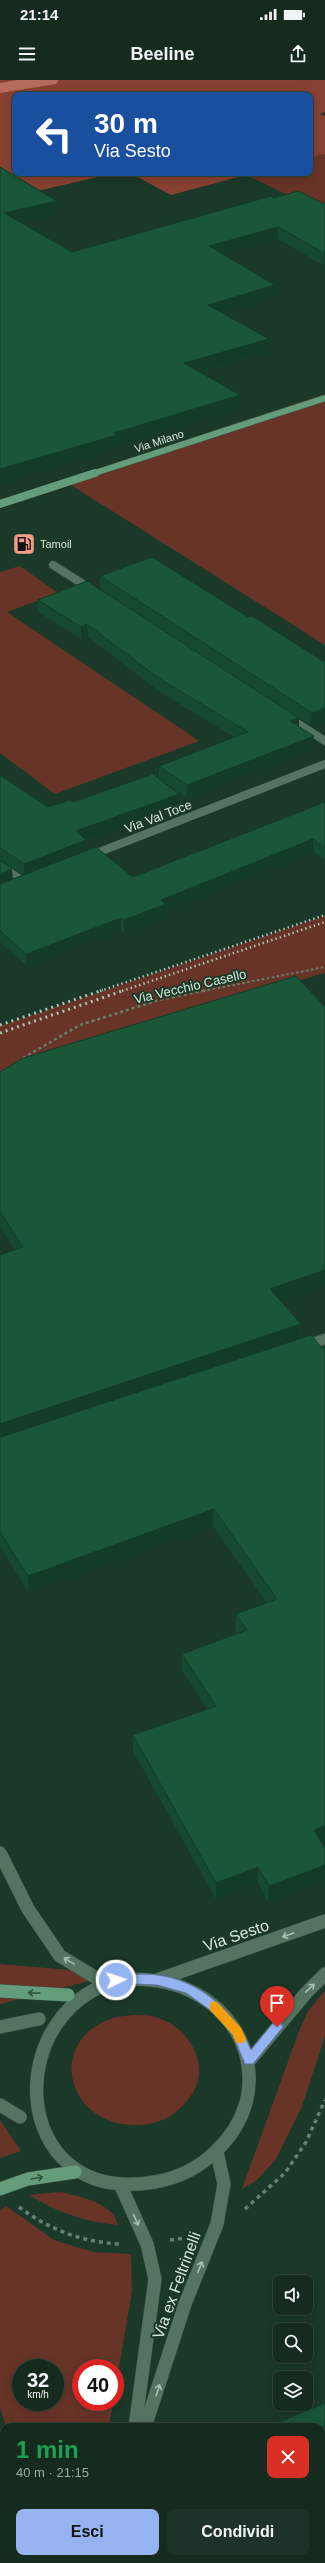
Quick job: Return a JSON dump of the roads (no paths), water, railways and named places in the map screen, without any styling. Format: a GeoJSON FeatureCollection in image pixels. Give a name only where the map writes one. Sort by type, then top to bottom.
{"type":"FeatureCollection","features":[{"type":"Feature","properties":{"kind":"main road","name":"Via Milano"},"geometry":{"type":"LineString","coordinates":[[0,504],[325,398]]}},
{"type":"Feature","properties":{"kind":"main road"},"geometry":{"type":"LineString","coordinates":[[0,1991],[68,1995]]}},
{"type":"Feature","properties":{"kind":"main road"},"geometry":{"type":"LineString","coordinates":[[0,2189],[28,2180],[75,2172]]}},
{"type":"Feature","properties":{"kind":"street"},"geometry":{"type":"LineString","coordinates":[[53,565],[100,595]]}},
{"type":"Feature","properties":{"kind":"street"},"geometry":{"type":"LineString","coordinates":[[279,711],[325,741]]}},
{"type":"Feature","properties":{"kind":"street","name":"Via Val Toce"},"geometry":{"type":"LineString","coordinates":[[83,859],[325,764]]}},
{"type":"Feature","properties":{"kind":"street"},"geometry":{"type":"LineString","coordinates":[[0,865],[28,881],[12,887]]}},
{"type":"Feature","properties":{"kind":"street"},"geometry":{"type":"LineString","coordinates":[[295,1349],[325,1340]]}},
{"type":"Feature","properties":{"kind":"street"},"geometry":{"type":"LineString","coordinates":[[0,1853],[28,1909],[60,1956],[103,1982]]}},
{"type":"Feature","properties":{"kind":"street","name":"Via Sesto"},"geometry":{"type":"LineString","coordinates":[[157,1980],[325,1921]]}},
{"type":"Feature","properties":{"kind":"street"},"geometry":{"type":"LineString","coordinates":[[249,2061],[306,1992],[325,1974]]}},
{"type":"Feature","properties":{"kind":"street","name":"Via Sesto"},"geometry":{"type":"LineString","coordinates":[[18,2103],[20,2117],[42,2149],[75,2172],[97,2181],[120,2184],[156,2183],[190,2172],[217,2152],[240,2125],[250,2093],[249,2061],[237,2032],[217,2008],[189,1990],[157,1980],[130,1978],[103,1982],[68,1995],[47,2011],[28,2036]]}},
{"type":"Feature","properties":{"kind":"street","name":"Via Sesto"},"geometry":{"type":"LineString","coordinates":[[0,2027],[47,2011]]}},
{"type":"Feature","properties":{"kind":"street"},"geometry":{"type":"LineString","coordinates":[[0,2105],[20,2117]]}},
{"type":"Feature","properties":{"kind":"street","name":"Via ex Feltrinelli"},"geometry":{"type":"LineString","coordinates":[[146,2423],[184,2304],[217,2224],[224,2184],[217,2152]]}},
{"type":"Feature","properties":{"kind":"street","name":"Via ex Feltrinelli"},"geometry":{"type":"LineString","coordinates":[[120,2184],[147,2244],[155,2279],[136,2423]]}},
{"type":"Feature","properties":{"kind":"waterway"},"geometry":{"type":"LineString","coordinates":[[0,88],[50,80]]}},
{"type":"Feature","properties":{"kind":"railway"},"geometry":{"type":"LineString","coordinates":[[100,991],[325,915]]}},
{"type":"Feature","properties":{"kind":"railway"},"geometry":{"type":"LineString","coordinates":[[122,991],[325,922]]}},
{"type":"Feature","properties":{"kind":"railway"},"geometry":{"type":"LineString","coordinates":[[0,1025],[103,990]]}},
{"type":"Feature","properties":{"kind":"railway"},"geometry":{"type":"LineString","coordinates":[[0,1033],[125,990]]}},
{"type":"Feature","properties":{"kind":"place","name":"Tamoil"},"geometry":{"type":"Point","coordinates":[24,544]}}]}
